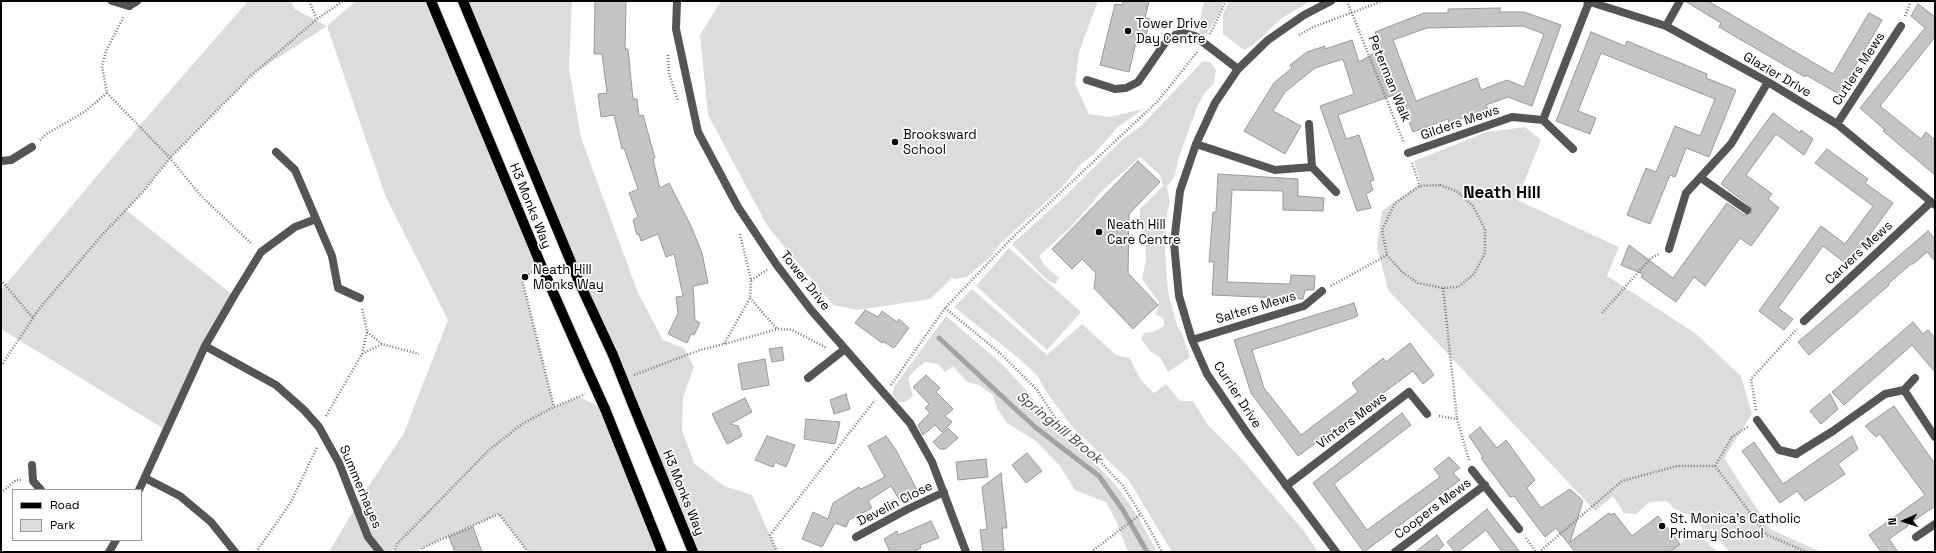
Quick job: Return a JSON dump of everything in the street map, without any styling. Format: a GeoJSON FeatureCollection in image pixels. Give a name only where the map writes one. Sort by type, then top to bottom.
{"type":"FeatureCollection","features":[{"type":"Feature","properties":{"kind":"main road","name":"H3 Monks Way"},"geometry":{"type":"LineString","coordinates":[[431,1],[540,265],[605,409],[662,552]]}},
{"type":"Feature","properties":{"kind":"main road","name":"H3 Monks Way"},"geometry":{"type":"LineString","coordinates":[[463,1],[580,284],[613,355],[693,552]]}},
{"type":"Feature","properties":{"kind":"street"},"geometry":{"type":"LineString","coordinates":[[112,1],[129,6],[137,1]]}},
{"type":"Feature","properties":{"kind":"street","name":"Tower Drive"},"geometry":{"type":"LineString","coordinates":[[677,1],[676,29],[698,132],[738,207],[776,264],[811,310],[910,423],[932,462],[966,552]]}},
{"type":"Feature","properties":{"kind":"street","name":"Currier Drive"},"geometry":{"type":"LineString","coordinates":[[1331,1],[1304,15],[1268,40],[1238,69],[1215,103],[1196,144],[1180,191],[1174,243],[1179,296],[1192,340],[1207,374],[1247,433],[1336,552]]}},
{"type":"Feature","properties":{"kind":"street"},"geometry":{"type":"LineString","coordinates":[[1573,149],[1543,120],[1588,1]]}},
{"type":"Feature","properties":{"kind":"street","name":"Glazier Drive"},"geometry":{"type":"LineString","coordinates":[[1588,1],[1666,26],[1768,82],[1837,124],[1933,203]]}},
{"type":"Feature","properties":{"kind":"street"},"geometry":{"type":"LineString","coordinates":[[1666,26],[1680,1]]}},
{"type":"Feature","properties":{"kind":"street","name":"Cutlers Mews"},"geometry":{"type":"LineString","coordinates":[[1837,124],[1901,26]]}},
{"type":"Feature","properties":{"kind":"street"},"geometry":{"type":"LineString","coordinates":[[1087,80],[1115,89],[1126,88],[1138,82],[1165,43],[1175,35],[1184,33],[1195,36],[1238,69]]}},
{"type":"Feature","properties":{"kind":"street"},"geometry":{"type":"LineString","coordinates":[[1669,249],[1686,193],[1731,144],[1768,82]]}},
{"type":"Feature","properties":{"kind":"street","name":"Gilders Mews"},"geometry":{"type":"LineString","coordinates":[[1408,153],[1512,118],[1543,120]]}},
{"type":"Feature","properties":{"kind":"street"},"geometry":{"type":"LineString","coordinates":[[1309,124],[1312,167],[1336,192]]}},
{"type":"Feature","properties":{"kind":"street"},"geometry":{"type":"LineString","coordinates":[[1196,144],[1275,170],[1312,167]]}},
{"type":"Feature","properties":{"kind":"street"},"geometry":{"type":"LineString","coordinates":[[1,161],[11,160],[32,147]]}},
{"type":"Feature","properties":{"kind":"street"},"geometry":{"type":"LineString","coordinates":[[276,152],[295,170],[332,256],[338,288],[360,298]]}},
{"type":"Feature","properties":{"kind":"street"},"geometry":{"type":"LineString","coordinates":[[1701,178],[1747,210]]}},
{"type":"Feature","properties":{"kind":"street","name":"Carvers Mews"},"geometry":{"type":"LineString","coordinates":[[1804,321],[1933,203]]}},
{"type":"Feature","properties":{"kind":"street"},"geometry":{"type":"LineString","coordinates":[[140,489],[205,346],[261,252],[295,227],[316,219]]}},
{"type":"Feature","properties":{"kind":"street","name":"Salters Mews"},"geometry":{"type":"LineString","coordinates":[[1192,340],[1304,306],[1322,291]]}},
{"type":"Feature","properties":{"kind":"street","name":"Summerhayes"},"geometry":{"type":"LineString","coordinates":[[205,346],[276,385],[304,410],[319,427],[340,463],[368,537],[380,552]]}},
{"type":"Feature","properties":{"kind":"street"},"geometry":{"type":"LineString","coordinates":[[808,378],[846,349]]}},
{"type":"Feature","properties":{"kind":"street"},"geometry":{"type":"LineString","coordinates":[[1757,420],[1779,450],[1796,454],[1833,431],[1885,394],[1904,390],[1915,378]]}},
{"type":"Feature","properties":{"kind":"street"},"geometry":{"type":"LineString","coordinates":[[1904,390],[1935,437]]}},
{"type":"Feature","properties":{"kind":"street","name":"Vinters Mews"},"geometry":{"type":"LineString","coordinates":[[1286,486],[1409,392],[1427,414]]}},
{"type":"Feature","properties":{"kind":"street"},"geometry":{"type":"LineString","coordinates":[[32,465],[33,481],[40,489]]}},
{"type":"Feature","properties":{"kind":"street","name":"Coopers Mews"},"geometry":{"type":"LineString","coordinates":[[1472,470],[1518,529]]}},
{"type":"Feature","properties":{"kind":"street"},"geometry":{"type":"LineString","coordinates":[[145,478],[180,496],[201,513],[211,522],[235,552]]}},
{"type":"Feature","properties":{"kind":"street","name":"Coopers Mews"},"geometry":{"type":"LineString","coordinates":[[1395,552],[1485,485]]}},
{"type":"Feature","properties":{"kind":"street","name":"Develin Close"},"geometry":{"type":"LineString","coordinates":[[856,537],[906,510],[944,492]]}},
{"type":"Feature","properties":{"kind":"street"},"geometry":{"type":"LineString","coordinates":[[1916,537],[1935,524]]}},
{"type":"Feature","properties":{"kind":"street"},"geometry":{"type":"LineString","coordinates":[[109,552],[113,541]]}},
{"type":"Feature","properties":{"kind":"path"},"geometry":{"type":"LineString","coordinates":[[309,1],[317,19]]}},
{"type":"Feature","properties":{"kind":"path"},"geometry":{"type":"LineString","coordinates":[[1,366],[33,318],[97,240],[143,192],[170,158],[253,74],[317,19],[343,1]]}},
{"type":"Feature","properties":{"kind":"path"},"geometry":{"type":"LineString","coordinates":[[777,552],[770,535],[878,395],[888,390],[945,308],[1012,238],[1158,101],[1204,43],[1226,1]]}},
{"type":"Feature","properties":{"kind":"path","name":"Peterman Walk"},"geometry":{"type":"LineString","coordinates":[[1347,1],[1420,186]]}},
{"type":"Feature","properties":{"kind":"path"},"geometry":{"type":"LineString","coordinates":[[1295,37],[1313,27],[1383,1]]}},
{"type":"Feature","properties":{"kind":"path"},"geometry":{"type":"LineString","coordinates":[[129,6],[106,51],[102,66],[107,93],[170,158],[201,196],[261,252]]}},
{"type":"Feature","properties":{"kind":"path"},"geometry":{"type":"LineString","coordinates":[[32,147],[45,135],[84,112],[107,93]]}},
{"type":"Feature","properties":{"kind":"path"},"geometry":{"type":"LineString","coordinates":[[1440,185],[1458,192],[1473,206],[1485,229],[1484,253],[1474,274],[1458,287],[1443,288],[1418,283],[1402,272],[1386,255],[1382,230],[1395,202],[1420,186],[1440,185]]}},
{"type":"Feature","properties":{"kind":"path"},"geometry":{"type":"LineString","coordinates":[[1602,313],[1651,258],[1669,249]]}},
{"type":"Feature","properties":{"kind":"path"},"geometry":{"type":"LineString","coordinates":[[1322,291],[1386,255]]}},
{"type":"Feature","properties":{"kind":"path"},"geometry":{"type":"LineString","coordinates":[[751,280],[776,264]]}},
{"type":"Feature","properties":{"kind":"path"},"geometry":{"type":"LineString","coordinates":[[540,265],[522,279],[554,407]]}},
{"type":"Feature","properties":{"kind":"path"},"geometry":{"type":"LineString","coordinates":[[1,280],[33,318]]}},
{"type":"Feature","properties":{"kind":"path"},"geometry":{"type":"LineString","coordinates":[[1443,288],[1457,419],[1472,470]]}},
{"type":"Feature","properties":{"kind":"path"},"geometry":{"type":"LineString","coordinates":[[750,298],[778,329]]}},
{"type":"Feature","properties":{"kind":"path"},"geometry":{"type":"LineString","coordinates":[[945,308],[1001,354],[1037,390],[1060,425],[1093,454],[1123,486],[1141,514],[1162,552]]}},
{"type":"Feature","properties":{"kind":"path"},"geometry":{"type":"LineString","coordinates":[[1715,466],[1732,437],[1757,420],[1751,380],[1804,321]]}},
{"type":"Feature","properties":{"kind":"path"},"geometry":{"type":"LineString","coordinates":[[367,332],[382,344],[419,354]]}},
{"type":"Feature","properties":{"kind":"path"},"geometry":{"type":"LineString","coordinates":[[362,354],[382,344]]}},
{"type":"Feature","properties":{"kind":"path"},"geometry":{"type":"LineString","coordinates":[[629,377],[700,350],[724,344]]}},
{"type":"Feature","properties":{"kind":"path"},"geometry":{"type":"LineString","coordinates":[[393,552],[398,542],[488,450],[522,424],[554,407],[586,394]]}},
{"type":"Feature","properties":{"kind":"path"},"geometry":{"type":"LineString","coordinates":[[1427,414],[1457,419]]}},
{"type":"Feature","properties":{"kind":"path"},"geometry":{"type":"LineString","coordinates":[[1518,529],[1538,552],[1622,481],[1677,466],[1715,466]]}},
{"type":"Feature","properties":{"kind":"path"},"geometry":{"type":"LineString","coordinates":[[1715,466],[1767,535],[1807,552]]}},
{"type":"Feature","properties":{"kind":"path"},"geometry":{"type":"LineString","coordinates":[[1,493],[16,480],[33,481]]}},
{"type":"Feature","properties":{"kind":"path"},"geometry":{"type":"LineString","coordinates":[[423,552],[422,548],[499,514],[528,552]]}},
{"type":"Feature","properties":{"kind":"path"},"geometry":{"type":"LineString","coordinates":[[1091,552],[1141,514]]}},
{"type":"Feature","properties":{"kind":"green space"},"geometry":{"type":"Polygon","coordinates":[[[248,1],[291,1],[295,9],[327,26],[253,74],[170,158],[143,192],[126,210],[234,296],[167,431],[1,329],[1,290],[134,132],[248,1]]]}},
{"type":"Feature","properties":{"kind":"green space"},"geometry":{"type":"Polygon","coordinates":[[[356,1],[431,1],[541,265],[522,279],[554,407],[579,397],[605,409],[662,552],[528,552],[499,514],[422,548],[417,552],[393,552],[397,544],[390,552],[329,552],[364,493],[403,435],[448,320],[385,195],[327,26],[356,1]]]}},
{"type":"Feature","properties":{"kind":"green space"},"geometry":{"type":"Polygon","coordinates":[[[463,1],[572,1],[569,68],[581,138],[638,293],[663,340],[684,348],[694,367],[683,397],[682,430],[694,463],[724,486],[752,495],[777,552],[693,552],[463,1]]]}},
{"type":"Feature","properties":{"kind":"green space","name":"Brooksward School"},"geometry":{"type":"Polygon","coordinates":[[[721,1],[1098,1],[1079,52],[1075,84],[1089,114],[1110,117],[1143,109],[1118,127],[1094,154],[1081,164],[1065,184],[1001,243],[992,255],[967,277],[955,279],[949,277],[951,279],[930,299],[857,310],[833,305],[768,227],[708,115],[700,35],[721,1]]]}},
{"type":"Feature","properties":{"kind":"green space"},"geometry":{"type":"Polygon","coordinates":[[[1205,1],[1223,1],[1222,8],[1204,38],[1199,34],[1202,8],[1205,1]]]}},
{"type":"Feature","properties":{"kind":"green space"},"geometry":{"type":"Polygon","coordinates":[[[1229,1],[1311,1],[1282,18],[1253,45],[1244,50],[1223,34],[1223,14],[1229,1]]]}},
{"type":"Feature","properties":{"kind":"green space"},"geometry":{"type":"Polygon","coordinates":[[[1203,61],[1211,63],[1216,70],[1214,83],[1204,94],[1197,107],[1179,157],[1175,175],[1167,187],[1170,201],[1167,213],[1165,252],[1168,292],[1177,325],[1182,334],[1190,357],[1168,372],[1160,357],[1151,352],[1141,339],[1144,333],[1153,332],[1164,326],[1164,319],[1156,314],[1159,302],[1142,279],[1146,260],[1145,242],[1139,226],[1140,209],[1163,186],[1160,175],[1140,157],[1103,190],[1071,227],[1039,256],[1045,266],[1059,278],[1055,284],[1047,280],[1012,244],[1063,198],[1122,140],[1141,126],[1203,61]]]}},
{"type":"Feature","properties":{"kind":"green space"},"geometry":{"type":"Polygon","coordinates":[[[1525,127],[1541,140],[1517,200],[1619,247],[1607,276],[1695,333],[1741,376],[1752,414],[1724,458],[1770,529],[1821,552],[1730,552],[1717,538],[1705,532],[1693,517],[1675,509],[1666,501],[1650,502],[1636,514],[1624,513],[1613,496],[1595,511],[1388,290],[1377,247],[1382,211],[1421,183],[1414,161],[1487,132],[1525,127]]]}},
{"type":"Feature","properties":{"kind":"green space"},"geometry":{"type":"Polygon","coordinates":[[[1009,248],[1081,312],[1047,350],[976,286],[1009,248]]]}},
{"type":"Feature","properties":{"kind":"green space"},"geometry":{"type":"Polygon","coordinates":[[[972,289],[1047,355],[1082,324],[1116,355],[1130,358],[1140,379],[1154,393],[1166,384],[1180,401],[1193,401],[1208,425],[1237,454],[1304,531],[1318,552],[1172,552],[1128,479],[1074,429],[1049,396],[1037,375],[1017,357],[954,307],[972,289]]]}},
{"type":"Feature","properties":{"kind":"green space"},"geometry":{"type":"Polygon","coordinates":[[[946,316],[1002,364],[1027,391],[1053,427],[1094,462],[1119,489],[1138,517],[1157,552],[1128,552],[1117,523],[1106,502],[1075,490],[1060,466],[1036,441],[1007,423],[997,408],[993,395],[979,385],[967,382],[953,366],[945,372],[938,364],[926,362],[917,368],[908,378],[913,396],[905,402],[897,402],[892,395],[894,387],[946,316]]]}},
{"type":"Feature","properties":{"kind":"green space"},"geometry":{"type":"Polygon","coordinates":[[[1696,531],[1717,552],[1670,552],[1696,531]]]}},
{"type":"Feature","properties":{"kind":"building"},"geometry":{"type":"Polygon","coordinates":[[[595,1],[626,1],[625,49],[628,49],[633,99],[637,99],[639,116],[643,115],[655,158],[653,159],[660,188],[669,183],[691,226],[702,253],[708,283],[693,286],[695,320],[700,323],[694,335],[691,334],[687,343],[668,334],[678,313],[676,297],[683,296],[674,254],[666,257],[658,234],[641,241],[639,234],[637,235],[633,220],[638,217],[629,193],[638,189],[624,148],[622,149],[614,115],[601,117],[598,94],[607,93],[602,54],[594,54],[595,1]]]}},
{"type":"Feature","properties":{"kind":"building","name":"Tower Drive Day Centre"},"geometry":{"type":"Polygon","coordinates":[[[1123,1],[1149,1],[1145,18],[1150,19],[1144,44],[1136,42],[1129,72],[1100,65],[1115,4],[1122,5],[1123,1]]]}},
{"type":"Feature","properties":{"kind":"building"},"geometry":{"type":"Polygon","coordinates":[[[1685,1],[1708,1],[1833,74],[1869,13],[1882,20],[1839,94],[1806,75],[1805,77],[1719,27],[1721,23],[1685,1]]]}},
{"type":"Feature","properties":{"kind":"building"},"geometry":{"type":"Polygon","coordinates":[[[1918,4],[1934,16],[1935,15],[1935,37],[1880,106],[1921,139],[1926,132],[1935,140],[1935,175],[1883,131],[1885,130],[1860,108],[1925,28],[1911,16],[1918,4]]]}},
{"type":"Feature","properties":{"kind":"building"},"geometry":{"type":"Polygon","coordinates":[[[1500,8],[1500,12],[1524,12],[1561,25],[1532,106],[1508,97],[1486,105],[1488,109],[1449,123],[1448,119],[1413,132],[1400,98],[1395,99],[1394,95],[1338,115],[1346,139],[1359,135],[1374,180],[1370,182],[1373,190],[1366,194],[1371,208],[1357,211],[1320,106],[1354,94],[1343,59],[1315,68],[1285,92],[1273,111],[1301,126],[1285,154],[1244,131],[1274,83],[1292,68],[1290,65],[1307,52],[1325,46],[1325,49],[1352,40],[1359,62],[1381,49],[1375,32],[1424,13],[1448,13],[1448,9],[1500,8]],[[1523,26],[1427,28],[1393,40],[1416,101],[1477,78],[1481,90],[1507,80],[1524,87],[1544,34],[1523,26]]]}},
{"type":"Feature","properties":{"kind":"building"},"geometry":{"type":"Polygon","coordinates":[[[1591,32],[1625,46],[1627,41],[1707,74],[1706,78],[1736,90],[1709,157],[1686,148],[1675,177],[1670,175],[1650,224],[1627,215],[1646,168],[1656,172],[1675,126],[1700,136],[1715,99],[1601,53],[1578,111],[1596,118],[1590,134],[1556,121],[1591,32]]]}},
{"type":"Feature","properties":{"kind":"building"},"geometry":{"type":"Polygon","coordinates":[[[1773,113],[1800,133],[1801,130],[1813,139],[1804,155],[1776,134],[1746,175],[1772,194],[1768,199],[1779,208],[1751,246],[1740,238],[1705,286],[1694,277],[1676,302],[1641,277],[1643,274],[1621,265],[1629,245],[1673,278],[1727,203],[1744,215],[1751,213],[1752,210],[1750,206],[1721,184],[1773,113]]]}},
{"type":"Feature","properties":{"kind":"building"},"geometry":{"type":"Polygon","coordinates":[[[1827,149],[1868,179],[1865,183],[1893,203],[1848,265],[1823,246],[1778,308],[1793,319],[1784,330],[1759,311],[1821,226],[1845,244],[1873,206],[1815,163],[1827,149]]]}},
{"type":"Feature","properties":{"kind":"building","name":"Neath Hill Care Centre"},"geometry":{"type":"Polygon","coordinates":[[[1138,161],[1160,182],[1129,214],[1128,273],[1158,305],[1133,329],[1094,288],[1096,273],[1082,259],[1072,269],[1052,249],[1138,161]]]}},
{"type":"Feature","properties":{"kind":"building"},"geometry":{"type":"Polygon","coordinates":[[[1218,174],[1298,179],[1298,196],[1324,198],[1323,211],[1283,210],[1283,191],[1232,190],[1227,282],[1290,284],[1291,275],[1315,276],[1314,290],[1305,290],[1303,299],[1212,295],[1214,262],[1209,262],[1213,212],[1216,212],[1218,174]]]}},
{"type":"Feature","properties":{"kind":"building"},"geometry":{"type":"Polygon","coordinates":[[[1928,231],[1935,239],[1935,261],[1927,252],[1888,284],[1889,285],[1809,355],[1798,342],[1928,231]]]}},
{"type":"Feature","properties":{"kind":"building"},"geometry":{"type":"Polygon","coordinates":[[[1354,303],[1358,316],[1252,350],[1264,388],[1301,435],[1358,392],[1352,383],[1383,358],[1386,362],[1410,343],[1434,375],[1423,384],[1413,371],[1298,456],[1251,393],[1234,340],[1354,303]]]}},
{"type":"Feature","properties":{"kind":"building"},"geometry":{"type":"Polygon","coordinates":[[[865,310],[878,317],[882,311],[897,322],[899,319],[909,328],[894,348],[884,342],[882,343],[855,323],[865,310]]]}},
{"type":"Feature","properties":{"kind":"building"},"geometry":{"type":"Polygon","coordinates":[[[1913,322],[1923,334],[1928,330],[1935,338],[1935,372],[1912,345],[1844,405],[1832,392],[1913,322]]]}},
{"type":"Feature","properties":{"kind":"building"},"geometry":{"type":"Polygon","coordinates":[[[782,347],[784,360],[772,362],[769,349],[782,347]]]}},
{"type":"Feature","properties":{"kind":"building"},"geometry":{"type":"Polygon","coordinates":[[[765,359],[769,385],[742,390],[738,364],[765,359]]]}},
{"type":"Feature","properties":{"kind":"building"},"geometry":{"type":"Polygon","coordinates":[[[926,375],[940,388],[936,392],[953,409],[945,416],[952,422],[942,432],[935,425],[923,435],[918,425],[930,413],[925,408],[929,404],[913,387],[926,375]]]}},
{"type":"Feature","properties":{"kind":"building"},"geometry":{"type":"Polygon","coordinates":[[[846,394],[850,409],[834,414],[830,400],[846,394]]]}},
{"type":"Feature","properties":{"kind":"building"},"geometry":{"type":"Polygon","coordinates":[[[1830,394],[1838,409],[1821,424],[1810,411],[1830,394]]]}},
{"type":"Feature","properties":{"kind":"building"},"geometry":{"type":"Polygon","coordinates":[[[745,398],[752,412],[730,424],[738,426],[742,436],[727,444],[712,414],[745,398]]]}},
{"type":"Feature","properties":{"kind":"building"},"geometry":{"type":"Polygon","coordinates":[[[1894,406],[1935,464],[1935,508],[1934,507],[1907,525],[1908,526],[1889,539],[1898,552],[1881,552],[1869,535],[1925,495],[1880,434],[1876,437],[1865,426],[1894,406]]]}},
{"type":"Feature","properties":{"kind":"building"},"geometry":{"type":"Polygon","coordinates":[[[1402,413],[1411,425],[1334,484],[1367,530],[1440,477],[1434,469],[1449,457],[1460,468],[1453,473],[1460,480],[1364,552],[1313,483],[1402,413]]]}},
{"type":"Feature","properties":{"kind":"building"},"geometry":{"type":"Polygon","coordinates":[[[806,419],[840,422],[835,444],[804,439],[806,419]]]}},
{"type":"Feature","properties":{"kind":"building"},"geometry":{"type":"Polygon","coordinates":[[[1480,427],[1497,448],[1506,440],[1535,480],[1527,488],[1541,508],[1570,489],[1583,501],[1570,542],[1609,513],[1611,515],[1614,513],[1632,536],[1658,516],[1680,544],[1670,552],[1575,552],[1556,528],[1545,537],[1514,496],[1510,497],[1481,458],[1483,457],[1469,436],[1480,427]]]}},
{"type":"Feature","properties":{"kind":"building"},"geometry":{"type":"Polygon","coordinates":[[[948,428],[958,438],[945,449],[940,449],[933,442],[948,428]]]}},
{"type":"Feature","properties":{"kind":"building"},"geometry":{"type":"Polygon","coordinates":[[[767,436],[795,445],[786,467],[775,462],[773,467],[755,460],[767,436]]]}},
{"type":"Feature","properties":{"kind":"building"},"geometry":{"type":"Polygon","coordinates":[[[886,436],[896,450],[918,492],[900,501],[891,486],[868,501],[872,508],[849,520],[846,527],[835,523],[822,547],[802,539],[813,512],[828,519],[833,503],[859,487],[861,489],[885,477],[868,446],[886,436]]]}},
{"type":"Feature","properties":{"kind":"building"},"geometry":{"type":"Polygon","coordinates":[[[1852,436],[1858,449],[1838,464],[1845,474],[1805,501],[1797,491],[1780,503],[1742,451],[1754,442],[1783,484],[1852,436]]]}},
{"type":"Feature","properties":{"kind":"building"},"geometry":{"type":"Polygon","coordinates":[[[1027,453],[1042,471],[1026,483],[1012,465],[1027,453]]]}},
{"type":"Feature","properties":{"kind":"building"},"geometry":{"type":"Polygon","coordinates":[[[986,459],[988,477],[958,480],[956,462],[986,459]]]}},
{"type":"Feature","properties":{"kind":"building"},"geometry":{"type":"Polygon","coordinates":[[[1001,473],[1007,528],[1002,528],[1004,552],[983,552],[980,530],[987,529],[982,487],[1001,473]]]}},
{"type":"Feature","properties":{"kind":"building"},"geometry":{"type":"Polygon","coordinates":[[[1487,509],[1520,552],[1502,552],[1486,530],[1458,552],[1455,552],[1447,542],[1487,509]]]}},
{"type":"Feature","properties":{"kind":"building"},"geometry":{"type":"Polygon","coordinates":[[[931,521],[939,538],[920,545],[921,548],[912,552],[890,552],[884,539],[897,531],[898,535],[931,521]]]}},
{"type":"Feature","properties":{"kind":"building"},"geometry":{"type":"Polygon","coordinates":[[[473,527],[482,552],[455,552],[449,537],[473,527]]]}},
{"type":"Feature","properties":{"kind":"building"},"geometry":{"type":"Polygon","coordinates":[[[1437,535],[1444,545],[1437,552],[1415,552],[1437,535]]]}},
{"type":"Feature","properties":{"kind":"waterway","name":"Springhill Brook"},"geometry":{"type":"LineString","coordinates":[[939,338],[1035,427],[1099,476],[1123,510],[1147,552]]}},
{"type":"Feature","properties":{"kind":"place","name":"Tower Drive Day Centre"},"geometry":{"type":"Point","coordinates":[1128,31]}},
{"type":"Feature","properties":{"kind":"place","name":"Brooksward School"},"geometry":{"type":"Point","coordinates":[895,142]}},
{"type":"Feature","properties":{"kind":"place","name":"Neath Hill Care Centre"},"geometry":{"type":"Point","coordinates":[1099,232]}},
{"type":"Feature","properties":{"kind":"place","name":"Neath Hill Monks Way"},"geometry":{"type":"Point","coordinates":[525,277]}},
{"type":"Feature","properties":{"kind":"place","name":"St. Monica's Catholic Primary School"},"geometry":{"type":"Point","coordinates":[1662,526]}},
{"type":"Feature","properties":{"kind":"district","name":"Neath Hill"},"geometry":{"type":"Point","coordinates":[1502,193]}}]}
